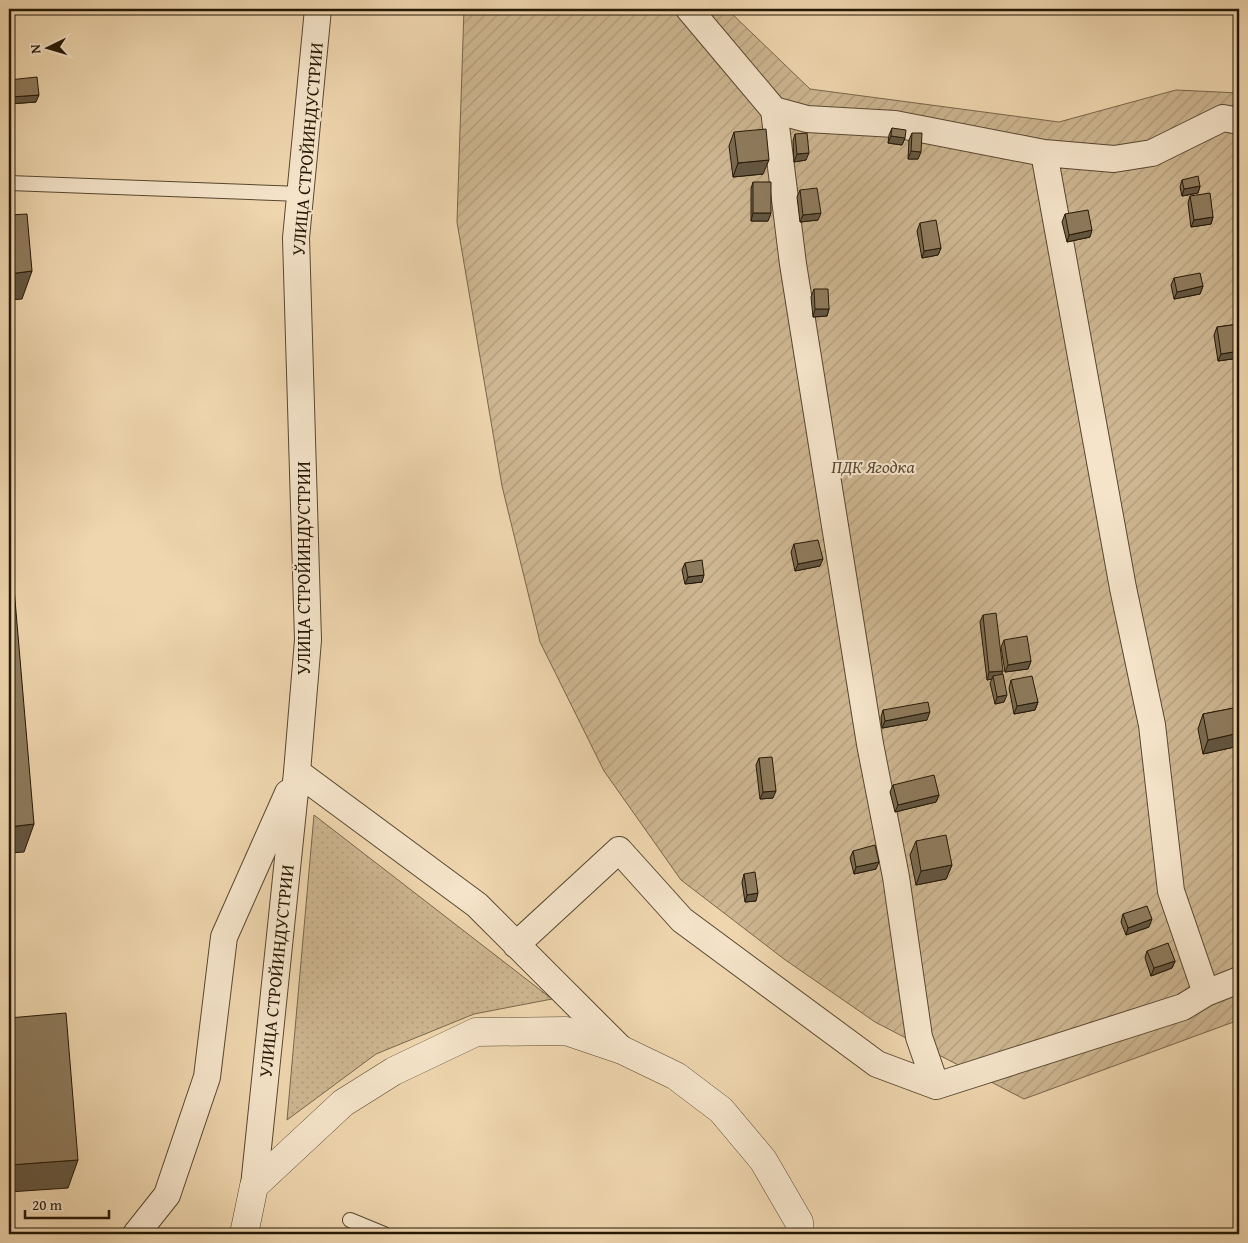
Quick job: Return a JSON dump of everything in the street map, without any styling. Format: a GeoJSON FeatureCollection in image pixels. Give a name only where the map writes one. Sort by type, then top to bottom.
{"type":"FeatureCollection","features":[{"type":"Feature","properties":{"kind":"street","name":"УЛИЦА СТРОЙИНДУСТРИИ"},"geometry":{"type":"LineString","coordinates":[[254,1186],[297,772],[308,640],[296,238],[318,9]]}},
{"type":"Feature","properties":{"kind":"street"},"geometry":{"type":"LineString","coordinates":[[689,9],[774,110],[794,274],[870,744],[896,876],[919,1037],[936,1086]]}},
{"type":"Feature","properties":{"kind":"street"},"geometry":{"type":"LineString","coordinates":[[774,110],[807,119],[895,124],[1044,153],[1114,159],[1152,153],[1223,118],[1239,121]]}},
{"type":"Feature","properties":{"kind":"street"},"geometry":{"type":"LineString","coordinates":[[1044,153],[1123,588],[1152,725],[1171,891],[1206,992]]}},
{"type":"Feature","properties":{"kind":"street"},"geometry":{"type":"LineString","coordinates":[[136,1234],[167,1195],[207,1076],[224,937],[297,772],[477,905],[622,1050]]}},
{"type":"Feature","properties":{"kind":"street"},"geometry":{"type":"LineString","coordinates":[[516,945],[619,850],[682,920],[876,1064],[936,1086],[1183,1007],[1206,992],[1239,980]]}},
{"type":"Feature","properties":{"kind":"street"},"geometry":{"type":"LineString","coordinates":[[244,1234],[254,1186],[343,1103],[394,1071],[476,1032],[566,1031],[622,1050],[676,1076],[721,1110],[763,1160],[799,1222],[800,1234]]}},
{"type":"Feature","properties":{"kind":"lane"},"geometry":{"type":"LineString","coordinates":[[9,184],[301,194]]}},
{"type":"Feature","properties":{"kind":"lane"},"geometry":{"type":"LineString","coordinates":[[350,1220],[384,1234]]}},
{"type":"Feature","properties":{"kind":"green space","name":"ПДК Ягодка"},"geometry":{"type":"Polygon","coordinates":[[[464,9],[727,9],[810,89],[1059,122],[1176,90],[1239,93],[1239,1020],[1024,1099],[875,1022],[784,959],[681,880],[604,771],[540,642],[502,486],[457,222],[464,9]]]}},
{"type":"Feature","properties":{"kind":"green space"},"geometry":{"type":"Polygon","coordinates":[[[314,815],[552,999],[474,1014],[376,1054],[287,1120],[314,815]]]}},
{"type":"Feature","properties":{"kind":"building"},"geometry":{"type":"Polygon","coordinates":[[[37,77],[39,95],[11,97],[9,80],[37,77]]]}},
{"type":"Feature","properties":{"kind":"building"},"geometry":{"type":"Polygon","coordinates":[[[892,128],[906,130],[905,138],[891,136],[892,128]]]}},
{"type":"Feature","properties":{"kind":"building"},"geometry":{"type":"Polygon","coordinates":[[[766,129],[769,160],[738,163],[734,132],[766,129]]]}},
{"type":"Feature","properties":{"kind":"building"},"geometry":{"type":"Polygon","coordinates":[[[807,133],[809,153],[797,154],[795,134],[807,133]]]}},
{"type":"Feature","properties":{"kind":"building"},"geometry":{"type":"Polygon","coordinates":[[[912,133],[922,133],[921,152],[911,151],[912,133]]]}},
{"type":"Feature","properties":{"kind":"building"},"geometry":{"type":"Polygon","coordinates":[[[1198,176],[1200,186],[1184,189],[1182,180],[1198,176]]]}},
{"type":"Feature","properties":{"kind":"building"},"geometry":{"type":"Polygon","coordinates":[[[753,182],[771,182],[771,213],[753,213],[753,182]]]}},
{"type":"Feature","properties":{"kind":"building"},"geometry":{"type":"Polygon","coordinates":[[[817,188],[821,213],[803,215],[800,190],[817,188]]]}},
{"type":"Feature","properties":{"kind":"building"},"geometry":{"type":"Polygon","coordinates":[[[1210,193],[1213,217],[1194,220],[1190,196],[1210,193]]]}},
{"type":"Feature","properties":{"kind":"building"},"geometry":{"type":"Polygon","coordinates":[[[1088,210],[1092,230],[1069,235],[1065,214],[1088,210]]]}},
{"type":"Feature","properties":{"kind":"building"},"geometry":{"type":"Polygon","coordinates":[[[27,214],[32,271],[9,274],[9,215],[27,214]]]}},
{"type":"Feature","properties":{"kind":"building"},"geometry":{"type":"Polygon","coordinates":[[[936,220],[941,248],[924,251],[920,223],[936,220]]]}},
{"type":"Feature","properties":{"kind":"building"},"geometry":{"type":"Polygon","coordinates":[[[1200,273],[1203,286],[1177,292],[1174,278],[1200,273]]]}},
{"type":"Feature","properties":{"kind":"building"},"geometry":{"type":"Polygon","coordinates":[[[814,289],[828,289],[829,309],[815,309],[814,289]]]}},
{"type":"Feature","properties":{"kind":"building"},"geometry":{"type":"Polygon","coordinates":[[[1239,324],[1239,351],[1221,354],[1217,327],[1239,324]]]}},
{"type":"Feature","properties":{"kind":"building"},"geometry":{"type":"Polygon","coordinates":[[[9,529],[34,824],[9,827],[9,529]]]}},
{"type":"Feature","properties":{"kind":"building"},"geometry":{"type":"Polygon","coordinates":[[[818,540],[823,559],[798,564],[794,544],[818,540]]]}},
{"type":"Feature","properties":{"kind":"building"},"geometry":{"type":"Polygon","coordinates":[[[702,560],[704,575],[688,577],[685,563],[702,560]]]}},
{"type":"Feature","properties":{"kind":"building"},"geometry":{"type":"Polygon","coordinates":[[[996,613],[1003,671],[989,672],[983,615],[996,613]]]}},
{"type":"Feature","properties":{"kind":"building"},"geometry":{"type":"Polygon","coordinates":[[[1027,636],[1031,661],[1008,665],[1004,640],[1027,636]]]}},
{"type":"Feature","properties":{"kind":"building"},"geometry":{"type":"Polygon","coordinates":[[[1003,674],[1007,695],[997,697],[993,676],[1003,674]]]}},
{"type":"Feature","properties":{"kind":"building"},"geometry":{"type":"Polygon","coordinates":[[[1032,676],[1038,702],[1017,706],[1011,680],[1032,676]]]}},
{"type":"Feature","properties":{"kind":"building"},"geometry":{"type":"Polygon","coordinates":[[[928,702],[930,712],[885,721],[883,710],[928,702]]]}},
{"type":"Feature","properties":{"kind":"building"},"geometry":{"type":"Polygon","coordinates":[[[1239,707],[1239,733],[1208,740],[1203,714],[1239,707]]]}},
{"type":"Feature","properties":{"kind":"building"},"geometry":{"type":"Polygon","coordinates":[[[772,757],[776,791],[763,792],[759,758],[772,757]]]}},
{"type":"Feature","properties":{"kind":"building"},"geometry":{"type":"Polygon","coordinates":[[[934,775],[939,795],[898,805],[893,785],[934,775]]]}},
{"type":"Feature","properties":{"kind":"building"},"geometry":{"type":"Polygon","coordinates":[[[946,835],[952,865],[921,871],[916,841],[946,835]]]}},
{"type":"Feature","properties":{"kind":"building"},"geometry":{"type":"Polygon","coordinates":[[[875,845],[879,862],[856,867],[853,851],[875,845]]]}},
{"type":"Feature","properties":{"kind":"building"},"geometry":{"type":"Polygon","coordinates":[[[755,872],[758,893],[747,895],[744,874],[755,872]]]}},
{"type":"Feature","properties":{"kind":"building"},"geometry":{"type":"Polygon","coordinates":[[[1147,906],[1152,919],[1128,928],[1123,914],[1147,906]]]}},
{"type":"Feature","properties":{"kind":"building"},"geometry":{"type":"Polygon","coordinates":[[[1168,943],[1175,961],[1154,968],[1147,951],[1168,943]]]}},
{"type":"Feature","properties":{"kind":"building"},"geometry":{"type":"Polygon","coordinates":[[[66,1013],[78,1160],[9,1165],[9,1018],[66,1013]]]}}]}
